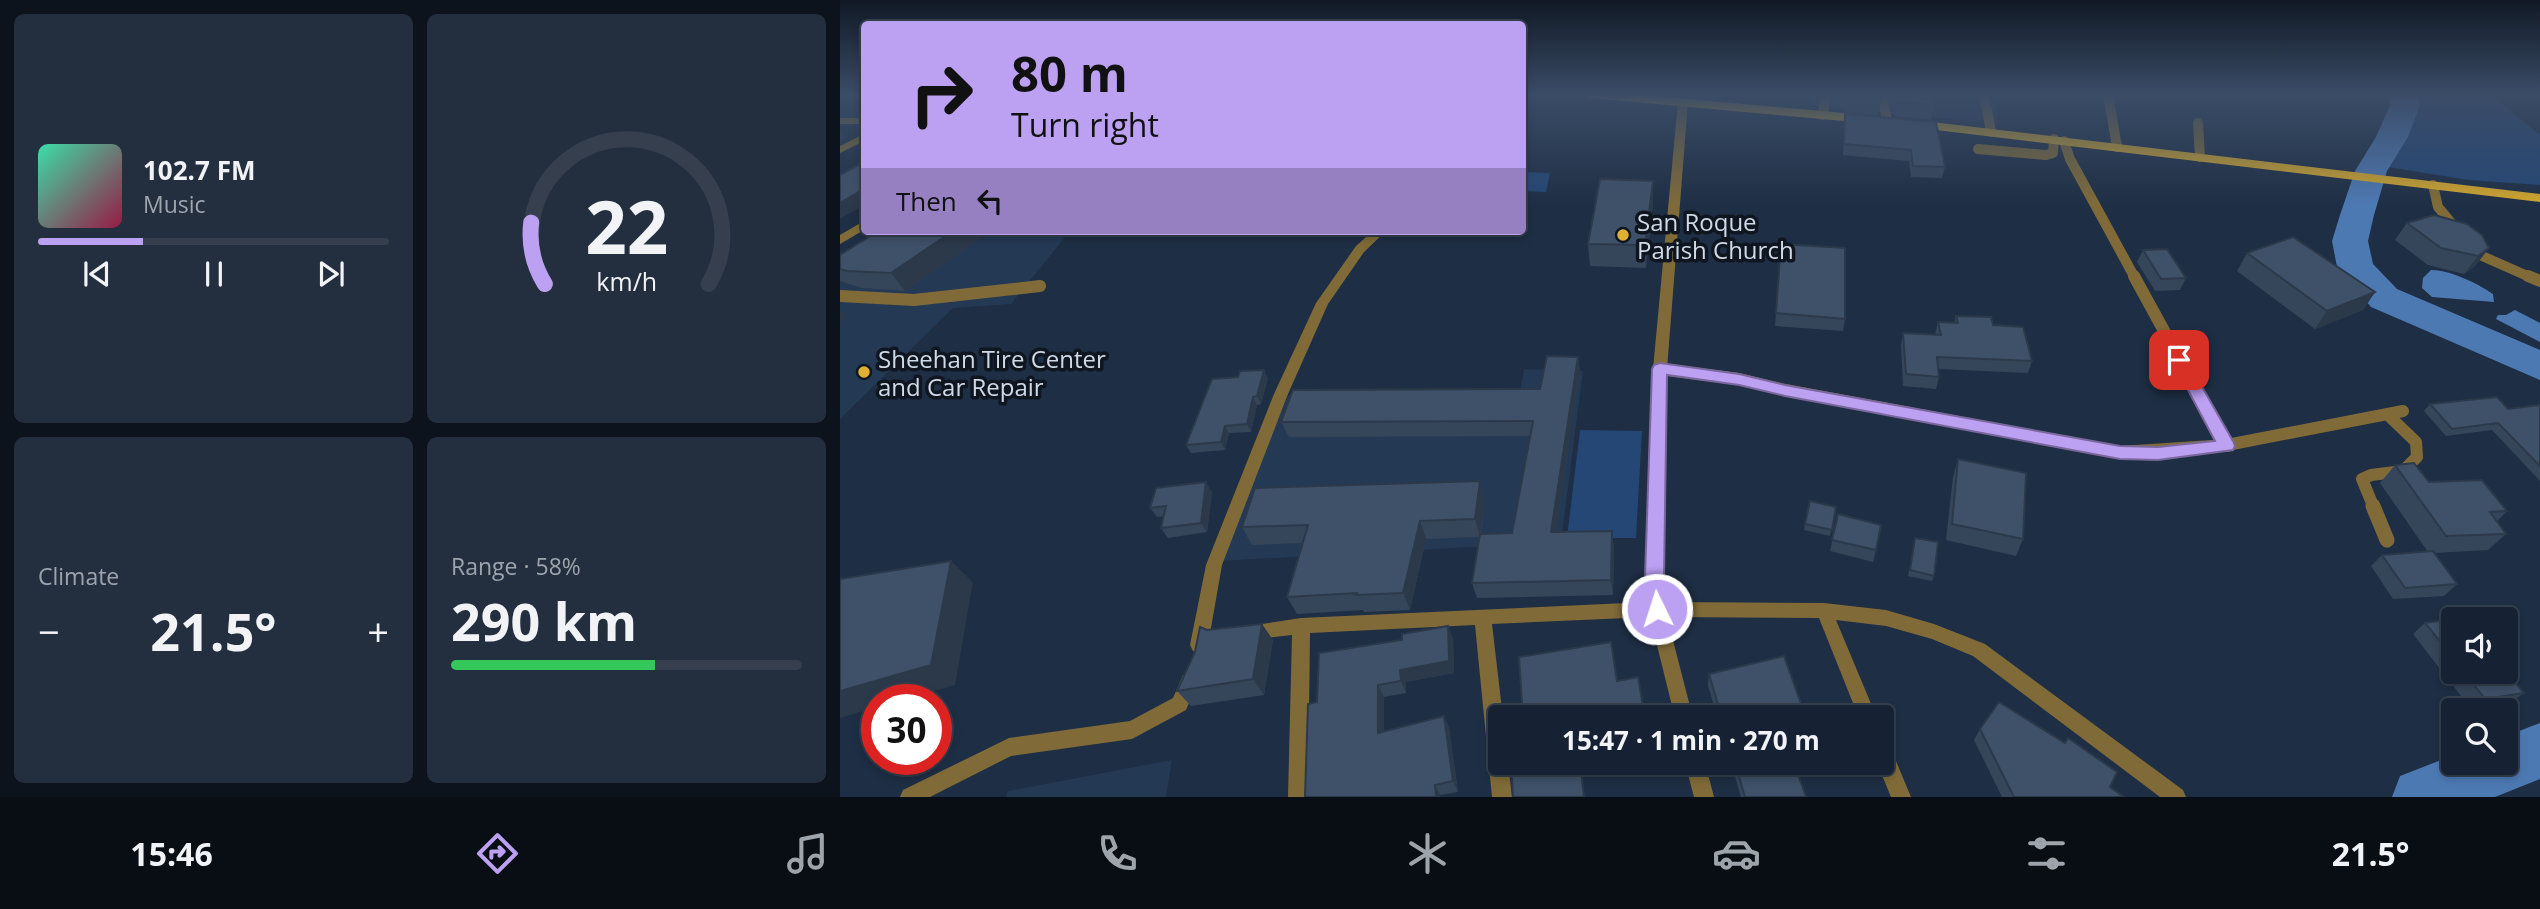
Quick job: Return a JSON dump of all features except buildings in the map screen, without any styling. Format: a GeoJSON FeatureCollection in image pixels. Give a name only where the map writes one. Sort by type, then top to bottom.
{"type":"FeatureCollection","features":[{"type":"Feature","properties":{"kind":"main road"},"geometry":{"type":"LineString","coordinates":[[1983,131],[2540,198]]}},
{"type":"Feature","properties":{"kind":"street"},"geometry":{"type":"LineString","coordinates":[[1680,131],[1660,369],[1655,577],[1657,609],[1681,705]]}},
{"type":"Feature","properties":{"kind":"street"},"geometry":{"type":"LineString","coordinates":[[840,150],[861,139]]}},
{"type":"Feature","properties":{"kind":"street"},"geometry":{"type":"LineString","coordinates":[[840,240],[861,227]]}},
{"type":"Feature","properties":{"kind":"street"},"geometry":{"type":"LineString","coordinates":[[910,797],[1009,747],[1132,730],[1180,704],[1196,666],[1213,565],[1281,394],[1322,303],[1360,249],[1376,235]]}},
{"type":"Feature","properties":{"kind":"street"},"geometry":{"type":"LineString","coordinates":[[1233,634],[1301,626],[1657,609],[1824,611],[1886,618],[1934,632],[1979,650],[2176,797]]}},
{"type":"Feature","properties":{"kind":"street"},"geometry":{"type":"LineString","coordinates":[[1824,611],[1863,705]]}},
{"type":"Feature","properties":{"kind":"street"},"geometry":{"type":"LineString","coordinates":[[1483,618],[1502,797]]}},
{"type":"Feature","properties":{"kind":"street"},"geometry":{"type":"LineString","coordinates":[[1298,797],[1301,626]]}},
{"type":"Feature","properties":{"kind":"street"},"geometry":{"type":"LineString","coordinates":[[1698,775],[1704,797]]}},
{"type":"Feature","properties":{"kind":"street"},"geometry":{"type":"LineString","coordinates":[[1892,775],[1901,797]]}},
{"type":"Feature","properties":{"kind":"lane"},"geometry":{"type":"LineString","coordinates":[[2114,131],[2117,147]]}},
{"type":"Feature","properties":{"kind":"lane"},"geometry":{"type":"LineString","coordinates":[[2198,131],[2200,157]]}},
{"type":"Feature","properties":{"kind":"lane"},"geometry":{"type":"LineString","coordinates":[[2059,140],[2227,446]]}},
{"type":"Feature","properties":{"kind":"lane"},"geometry":{"type":"LineString","coordinates":[[1978,149],[2046,155],[2053,153],[2059,140]]}},
{"type":"Feature","properties":{"kind":"lane"},"geometry":{"type":"LineString","coordinates":[[2432,185],[2438,207],[2459,234],[2482,256],[2540,281]]}},
{"type":"Feature","properties":{"kind":"lane"},"geometry":{"type":"LineString","coordinates":[[840,296],[914,300],[1040,286]]}},
{"type":"Feature","properties":{"kind":"lane"},"geometry":{"type":"LineString","coordinates":[[1660,369],[1739,379],[1785,390],[2120,452],[2158,453],[2227,446],[2403,411]]}},
{"type":"Feature","properties":{"kind":"lane"},"geometry":{"type":"LineString","coordinates":[[2387,414],[2416,442],[2417,457],[2403,471],[2371,475],[2362,479],[2387,540]]}},
{"type":"Feature","properties":{"kind":"shaded area"},"geometry":{"type":"Polygon","coordinates":[[[2399,131],[2535,131],[2540,135],[2540,185],[2468,180],[2388,167],[2399,131]]]}},
{"type":"Feature","properties":{"kind":"shaded area"},"geometry":{"type":"Polygon","coordinates":[[[1526,172],[1550,173],[1546,192],[1526,191],[1526,172]]]}},
{"type":"Feature","properties":{"kind":"shaded area"},"geometry":{"type":"Polygon","coordinates":[[[872,235],[1067,235],[1011,304],[953,308],[840,419],[840,254],[872,235]]]}},
{"type":"Feature","properties":{"kind":"shaded area"},"geometry":{"type":"Polygon","coordinates":[[[2431,270],[2446,272],[2471,282],[2493,294],[2494,302],[2432,297],[2422,288],[2423,278],[2431,270]]]}},
{"type":"Feature","properties":{"kind":"shaded area"},"geometry":{"type":"Polygon","coordinates":[[[2515,310],[2540,323],[2540,342],[2496,319],[2498,315],[2506,315],[2515,310]]]}},
{"type":"Feature","properties":{"kind":"shaded area"},"geometry":{"type":"Polygon","coordinates":[[[1524,369],[1583,371],[1561,542],[1220,561],[1288,396],[1518,401],[1524,369]]]}},
{"type":"Feature","properties":{"kind":"shaded area"},"geometry":{"type":"Polygon","coordinates":[[[1580,430],[1642,431],[1636,538],[1567,538],[1580,430]]]}},
{"type":"Feature","properties":{"kind":"shaded area"},"geometry":{"type":"Polygon","coordinates":[[[1172,760],[1166,797],[1006,797],[1008,791],[1172,760]]]}},
{"type":"Feature","properties":{"kind":"waterway"},"geometry":{"type":"LineString","coordinates":[[2394,131],[2371,171],[2357,215],[2350,241],[2355,267],[2384,298],[2540,366]]}},
{"type":"Feature","properties":{"kind":"waterway"},"geometry":{"type":"LineString","coordinates":[[2421,797],[2540,751]]}},
{"type":"Feature","properties":{"kind":"place","name":"San Roque Parish Church"},"geometry":{"type":"Point","coordinates":[1623,235]}},
{"type":"Feature","properties":{"kind":"place","name":"Sheehan Tire Center and Car Repair"},"geometry":{"type":"Point","coordinates":[864,372]}},
{"type":"Feature","properties":{"kind":"route"},"geometry":{"type":"LineString","coordinates":[[1657,609],[1655,577],[1660,369],[1739,379],[1785,390],[2120,452],[2158,453],[2227,446],[2179,360]]}}]}
